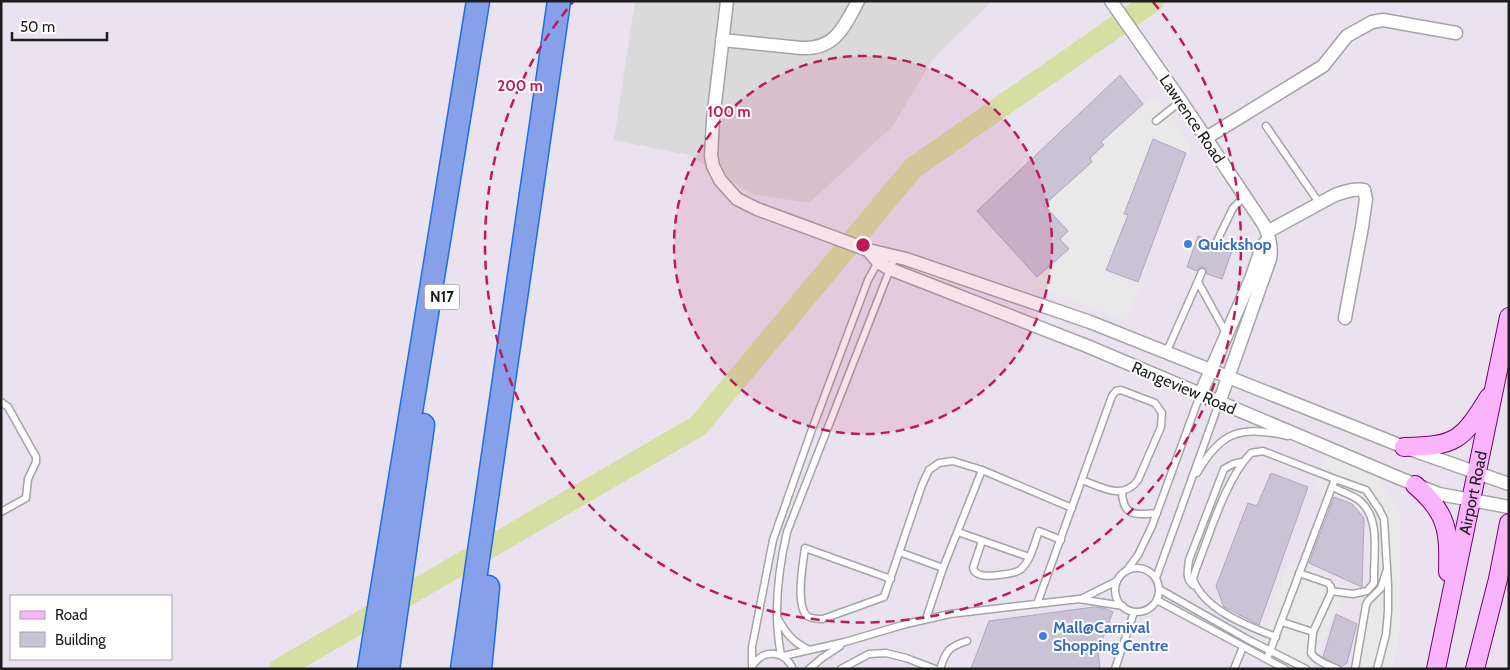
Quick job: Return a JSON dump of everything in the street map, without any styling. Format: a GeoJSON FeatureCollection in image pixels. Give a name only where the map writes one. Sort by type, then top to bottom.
{"type":"FeatureCollection","features":[{"type":"Feature","properties":{"kind":"highway"},"geometry":{"type":"LineString","coordinates":[[370,660],[478,1]]}},
{"type":"Feature","properties":{"kind":"highway","name":"N17"},"geometry":{"type":"LineString","coordinates":[[388,669],[485,1]]}},
{"type":"Feature","properties":{"kind":"highway"},"geometry":{"type":"LineString","coordinates":[[480,669],[482,577],[502,386],[558,1]]}},
{"type":"Feature","properties":{"kind":"highway"},"geometry":{"type":"LineString","coordinates":[[462,669],[482,577]]}},
{"type":"Feature","properties":{"kind":"main road","name":"Airport Road"},"geometry":{"type":"LineString","coordinates":[[1436,669],[1509,317]]}},
{"type":"Feature","properties":{"kind":"main road"},"geometry":{"type":"LineString","coordinates":[[1404,447],[1442,445],[1456,438],[1471,424],[1495,387]]}},
{"type":"Feature","properties":{"kind":"main road"},"geometry":{"type":"LineString","coordinates":[[1415,485],[1430,497],[1445,521],[1449,546],[1448,575],[1451,602]]}},
{"type":"Feature","properties":{"kind":"main road"},"geometry":{"type":"LineString","coordinates":[[1475,669],[1498,579],[1509,523]]}},
{"type":"Feature","properties":{"kind":"main road"},"geometry":{"type":"LineString","coordinates":[[1498,579],[1509,563]]}},
{"type":"Feature","properties":{"kind":"street"},"geometry":{"type":"LineString","coordinates":[[727,1],[722,40],[802,48],[822,46],[837,36],[858,1]]}},
{"type":"Feature","properties":{"kind":"street","name":"Lawrence Road"},"geometry":{"type":"LineString","coordinates":[[1111,1],[1206,138],[1268,236]]}},
{"type":"Feature","properties":{"kind":"street"},"geometry":{"type":"LineString","coordinates":[[1206,138],[1323,66],[1347,36],[1372,22],[1383,20],[1456,33]]}},
{"type":"Feature","properties":{"kind":"street","name":"Rangeview Road"},"geometry":{"type":"LineString","coordinates":[[722,40],[711,156],[713,166],[720,180],[732,194],[746,204],[868,250],[881,257],[890,269],[1087,346],[1415,485],[1439,494],[1509,507]]}},
{"type":"Feature","properties":{"kind":"street"},"geometry":{"type":"LineString","coordinates":[[1200,395],[1268,236],[1340,194],[1363,189],[1366,199],[1345,318]]}},
{"type":"Feature","properties":{"kind":"street"},"geometry":{"type":"LineString","coordinates":[[1219,403],[1270,259],[1271,249],[1268,236]]}},
{"type":"Feature","properties":{"kind":"street","name":"Rangeview Road"},"geometry":{"type":"LineString","coordinates":[[881,257],[896,256],[1090,322],[1404,447],[1509,484]]}},
{"type":"Feature","properties":{"kind":"lane"},"geometry":{"type":"LineString","coordinates":[[1156,121],[1181,101]]}},
{"type":"Feature","properties":{"kind":"lane"},"geometry":{"type":"LineString","coordinates":[[1266,126],[1321,205]]}},
{"type":"Feature","properties":{"kind":"lane"},"geometry":{"type":"LineString","coordinates":[[1216,243],[1234,208],[1244,196]]}},
{"type":"Feature","properties":{"kind":"lane"},"geometry":{"type":"LineString","coordinates":[[782,656],[777,616],[782,554],[787,532],[896,256]]}},
{"type":"Feature","properties":{"kind":"lane"},"geometry":{"type":"LineString","coordinates":[[752,668],[752,647],[773,540],[868,280],[881,257]]}},
{"type":"Feature","properties":{"kind":"lane"},"geometry":{"type":"LineString","coordinates":[[1166,353],[1202,272]]}},
{"type":"Feature","properties":{"kind":"lane"},"geometry":{"type":"LineString","coordinates":[[1198,282],[1227,334]]}},
{"type":"Feature","properties":{"kind":"lane"},"geometry":{"type":"LineString","coordinates":[[1037,604],[1112,396],[1119,390],[1123,390],[1155,403],[1162,413],[1163,421],[1138,480],[1130,489],[1122,492],[1113,492],[1082,480]]}},
{"type":"Feature","properties":{"kind":"lane"},"geometry":{"type":"LineString","coordinates":[[1080,599],[1117,581],[1138,555],[1157,513],[1200,395]]}},
{"type":"Feature","properties":{"kind":"lane"},"geometry":{"type":"LineString","coordinates":[[1,402],[8,407],[36,457],[36,462],[28,479],[26,498],[1,512]]}},
{"type":"Feature","properties":{"kind":"lane"},"geometry":{"type":"LineString","coordinates":[[782,656],[845,642],[906,624],[950,614],[1080,599],[1123,606],[1134,612],[1147,609],[1157,600],[1159,589],[1156,578],[1219,403]]}},
{"type":"Feature","properties":{"kind":"lane"},"geometry":{"type":"LineString","coordinates":[[1188,488],[1206,457],[1215,446],[1227,437],[1239,433],[1269,432],[1316,443]]}},
{"type":"Feature","properties":{"kind":"lane"},"geometry":{"type":"LineString","coordinates":[[1276,637],[1234,619],[1202,596],[1193,579],[1228,489],[1242,462],[1251,453],[1263,451],[1366,490],[1381,513],[1385,522],[1388,611],[1386,634],[1377,669]]}},
{"type":"Feature","properties":{"kind":"lane"},"geometry":{"type":"LineString","coordinates":[[891,579],[804,548],[801,576],[803,609],[807,615],[814,619],[823,619],[884,597],[891,579],[922,485],[929,470],[939,463],[949,460],[982,470],[1072,508]]}},
{"type":"Feature","properties":{"kind":"lane"},"geometry":{"type":"LineString","coordinates":[[1196,586],[1190,581],[1187,573],[1189,560],[1224,470],[1233,464],[1242,462]]}},
{"type":"Feature","properties":{"kind":"lane"},"geometry":{"type":"LineString","coordinates":[[926,620],[982,470]]}},
{"type":"Feature","properties":{"kind":"lane"},"geometry":{"type":"LineString","coordinates":[[1267,660],[1335,479]]}},
{"type":"Feature","properties":{"kind":"lane"},"geometry":{"type":"LineString","coordinates":[[1331,591],[1353,594],[1362,593],[1367,591],[1372,585],[1374,575],[1374,524],[1371,515],[1358,500],[1333,487]]}},
{"type":"Feature","properties":{"kind":"lane"},"geometry":{"type":"LineString","coordinates":[[1122,492],[1122,502],[1125,509],[1129,512],[1142,514],[1157,513]]}},
{"type":"Feature","properties":{"kind":"lane"},"geometry":{"type":"LineString","coordinates":[[1374,524],[1381,513]]}},
{"type":"Feature","properties":{"kind":"lane"},"geometry":{"type":"LineString","coordinates":[[982,541],[973,570],[983,576],[1020,570],[1029,557],[1039,531],[1061,540]]}},
{"type":"Feature","properties":{"kind":"lane"},"geometry":{"type":"LineString","coordinates":[[958,532],[1029,557]]}},
{"type":"Feature","properties":{"kind":"lane"},"geometry":{"type":"LineString","coordinates":[[899,552],[944,568]]}},
{"type":"Feature","properties":{"kind":"lane"},"geometry":{"type":"LineString","coordinates":[[1127,570],[1139,568],[1146,570],[1156,578]]}},
{"type":"Feature","properties":{"kind":"lane"},"geometry":{"type":"LineString","coordinates":[[1354,669],[1366,605],[1381,588],[1387,568]]}},
{"type":"Feature","properties":{"kind":"lane"},"geometry":{"type":"LineString","coordinates":[[1299,573],[1328,583],[1331,587],[1313,632],[1311,648],[1312,656],[1326,665],[1337,669]]}},
{"type":"Feature","properties":{"kind":"lane"},"geometry":{"type":"LineString","coordinates":[[1117,581],[1116,594],[1123,606]]}},
{"type":"Feature","properties":{"kind":"lane"},"geometry":{"type":"LineString","coordinates":[[1159,589],[1247,639],[1306,669]]}},
{"type":"Feature","properties":{"kind":"lane"},"geometry":{"type":"LineString","coordinates":[[1157,600],[1285,669]]}},
{"type":"Feature","properties":{"kind":"lane"},"geometry":{"type":"LineString","coordinates":[[1115,669],[1134,612]]}},
{"type":"Feature","properties":{"kind":"lane"},"geometry":{"type":"LineString","coordinates":[[777,616],[786,634],[796,644],[809,650]]}},
{"type":"Feature","properties":{"kind":"lane"},"geometry":{"type":"LineString","coordinates":[[1282,622],[1313,632]]}},
{"type":"Feature","properties":{"kind":"lane"},"geometry":{"type":"LineString","coordinates":[[940,669],[946,652],[956,644],[967,641]]}},
{"type":"Feature","properties":{"kind":"lane"},"geometry":{"type":"LineString","coordinates":[[810,669],[845,642]]}},
{"type":"Feature","properties":{"kind":"lane"},"geometry":{"type":"LineString","coordinates":[[1234,669],[1243,647]]}},
{"type":"Feature","properties":{"kind":"lane"},"geometry":{"type":"LineString","coordinates":[[841,669],[869,654],[886,653],[906,658],[934,669]]}},
{"type":"Feature","properties":{"kind":"lane"},"geometry":{"type":"LineString","coordinates":[[752,668],[761,656],[774,654],[782,656],[791,663],[793,669]]}},
{"type":"Feature","properties":{"kind":"shaded area"},"geometry":{"type":"Polygon","coordinates":[[[635,1],[992,1],[933,59],[893,126],[809,203],[752,194],[688,155],[614,140],[635,1]]]}},
{"type":"Feature","properties":{"kind":"shaded area"},"geometry":{"type":"Polygon","coordinates":[[[1156,95],[1192,148],[1186,153],[1153,139],[1124,214],[1128,215],[1106,270],[1142,283],[1126,321],[1031,285],[1069,249],[1060,239],[1068,231],[1044,205],[1092,162],[1090,158],[1104,145],[1101,142],[1156,95]]]}},
{"type":"Feature","properties":{"kind":"shaded area"},"geometry":{"type":"Polygon","coordinates":[[[1327,453],[1377,475],[1400,514],[1401,622],[1393,669],[1358,669],[1371,595],[1367,504],[1313,491],[1327,453]]]}},
{"type":"Feature","properties":{"kind":"shaded area"},"geometry":{"type":"Polygon","coordinates":[[[1289,562],[1347,585],[1312,668],[1258,644],[1289,562]]]}},
{"type":"Feature","properties":{"kind":"building"},"geometry":{"type":"Polygon","coordinates":[[[1120,75],[1143,104],[1101,142],[1104,145],[1090,158],[1092,162],[1044,205],[1068,231],[1060,239],[1069,249],[1037,277],[977,211],[1120,75]]]}},
{"type":"Feature","properties":{"kind":"building"},"geometry":{"type":"Polygon","coordinates":[[[1153,139],[1186,153],[1138,282],[1106,270],[1128,215],[1124,214],[1153,139]]]}},
{"type":"Feature","properties":{"kind":"building"},"geometry":{"type":"Polygon","coordinates":[[[1198,236],[1211,241],[1214,248],[1221,244],[1233,248],[1222,279],[1207,274],[1204,267],[1199,268],[1197,271],[1187,267],[1198,236]]]}},
{"type":"Feature","properties":{"kind":"building"},"geometry":{"type":"Polygon","coordinates":[[[1271,473],[1308,487],[1259,625],[1224,607],[1216,586],[1248,503],[1257,506],[1271,473]]]}},
{"type":"Feature","properties":{"kind":"building"},"geometry":{"type":"Polygon","coordinates":[[[1334,497],[1352,504],[1364,518],[1362,587],[1309,563],[1334,497]]]}},
{"type":"Feature","properties":{"kind":"building","name":"Mall@Carnival Shopping Centre"},"geometry":{"type":"Polygon","coordinates":[[[1094,607],[1104,608],[1113,612],[1098,651],[1100,669],[971,669],[989,621],[1094,607]]]}},
{"type":"Feature","properties":{"kind":"building"},"geometry":{"type":"Polygon","coordinates":[[[1336,614],[1357,624],[1347,663],[1341,667],[1323,657],[1336,614]]]}},
{"type":"Feature","properties":{"kind":"waterway"},"geometry":{"type":"LineString","coordinates":[[280,669],[698,426],[913,168],[1153,1]]}},
{"type":"Feature","properties":{"kind":"place","name":"Quickshop"},"geometry":{"type":"Point","coordinates":[1188,244]}},
{"type":"Feature","properties":{"kind":"place","name":"Mall@Carnival Shopping Centre"},"geometry":{"type":"Point","coordinates":[1043,636]}}]}
